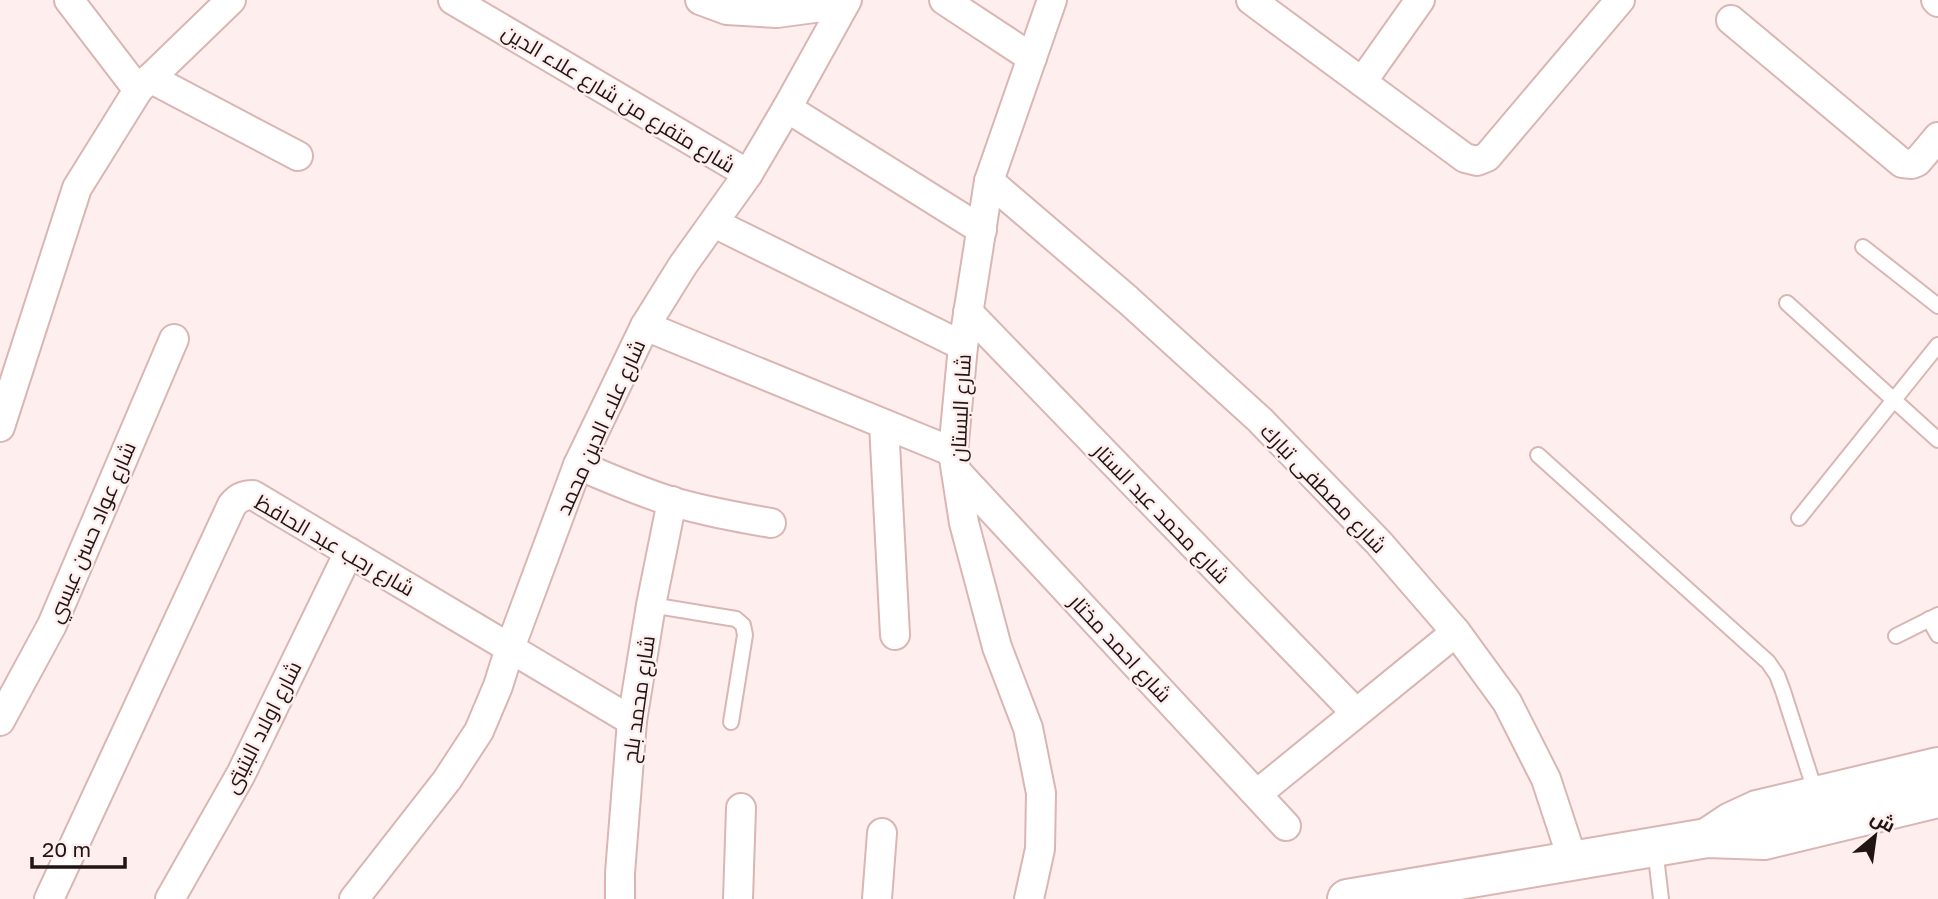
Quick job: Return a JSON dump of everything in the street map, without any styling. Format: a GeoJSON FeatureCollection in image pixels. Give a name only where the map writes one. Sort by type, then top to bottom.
{"type":"FeatureCollection","features":[{"type":"Feature","properties":{"kind":"main road"},"geometry":{"type":"LineString","coordinates":[[1707,838],[1731,822],[1757,810],[1938,767]]}},
{"type":"Feature","properties":{"kind":"main road"},"geometry":{"type":"LineString","coordinates":[[1347,899],[1490,887],[1573,861],[1707,838],[1764,841],[1938,798]]}},
{"type":"Feature","properties":{"kind":"street"},"geometry":{"type":"LineString","coordinates":[[69,0],[144,84],[298,156]]}},
{"type":"Feature","properties":{"kind":"street"},"geometry":{"type":"LineString","coordinates":[[0,427],[77,188],[144,84],[231,0]]}},
{"type":"Feature","properties":{"kind":"street","name":"شارع متفرع من شارع علاء الدين"},"geometry":{"type":"LineString","coordinates":[[453,0],[748,174]]}},
{"type":"Feature","properties":{"kind":"street"},"geometry":{"type":"LineString","coordinates":[[700,0],[727,10],[776,13],[845,2]]}},
{"type":"Feature","properties":{"kind":"street"},"geometry":{"type":"LineString","coordinates":[[944,0],[1032,58]]}},
{"type":"Feature","properties":{"kind":"street","name":"شارع البستان"},"geometry":{"type":"LineString","coordinates":[[1029,899],[1040,849],[1041,793],[1028,728],[997,647],[964,523],[955,461],[963,346],[989,181],[1052,0]]}},
{"type":"Feature","properties":{"kind":"street"},"geometry":{"type":"LineString","coordinates":[[1362,82],[1420,0]]}},
{"type":"Feature","properties":{"kind":"street"},"geometry":{"type":"LineString","coordinates":[[1258,2],[1471,161],[1487,157],[1620,0]]}},
{"type":"Feature","properties":{"kind":"street","name":"شارع علاء الدين محمد"},"geometry":{"type":"LineString","coordinates":[[354,899],[447,780],[479,731],[498,686],[578,465],[645,326],[683,265],[748,174],[845,2]]}},
{"type":"Feature","properties":{"kind":"street"},"geometry":{"type":"LineString","coordinates":[[1731,20],[1902,163],[1917,162],[1938,137]]}},
{"type":"Feature","properties":{"kind":"street"},"geometry":{"type":"LineString","coordinates":[[787,108],[982,230]]}},
{"type":"Feature","properties":{"kind":"street","name":"شارع مصطفى تبارك"},"geometry":{"type":"LineString","coordinates":[[989,181],[1128,300],[1260,420],[1379,543],[1456,632],[1507,702],[1546,779],[1573,861]]}},
{"type":"Feature","properties":{"kind":"street"},"geometry":{"type":"LineString","coordinates":[[714,223],[963,346]]}},
{"type":"Feature","properties":{"kind":"street","name":"شارع محمد عبد الستار"},"geometry":{"type":"LineString","coordinates":[[968,312],[1356,713]]}},
{"type":"Feature","properties":{"kind":"street","name":"شارع احمد مختار"},"geometry":{"type":"LineString","coordinates":[[645,326],[884,424],[955,461],[1286,826]]}},
{"type":"Feature","properties":{"kind":"street","name":"شارع عواد حسن عيسي"},"geometry":{"type":"LineString","coordinates":[[0,721],[52,625],[174,339]]}},
{"type":"Feature","properties":{"kind":"street"},"geometry":{"type":"LineString","coordinates":[[884,424],[895,635]]}},
{"type":"Feature","properties":{"kind":"street"},"geometry":{"type":"LineString","coordinates":[[578,465],[624,485],[672,501],[771,523]]}},
{"type":"Feature","properties":{"kind":"street","name":"شارع رجب عبد الحافظ"},"geometry":{"type":"LineString","coordinates":[[49,899],[236,500],[246,495],[253,495],[632,721]]}},
{"type":"Feature","properties":{"kind":"street","name":"شارع محمد بلح"},"geometry":{"type":"LineString","coordinates":[[620,899],[632,721],[672,501]]}},
{"type":"Feature","properties":{"kind":"street","name":"شارع اولاد البتيتى"},"geometry":{"type":"LineString","coordinates":[[170,899],[241,774],[349,552]]}},
{"type":"Feature","properties":{"kind":"street"},"geometry":{"type":"LineString","coordinates":[[1257,794],[1456,632]]}},
{"type":"Feature","properties":{"kind":"street"},"geometry":{"type":"LineString","coordinates":[[738,899],[741,808]]}},
{"type":"Feature","properties":{"kind":"street"},"geometry":{"type":"LineString","coordinates":[[877,899],[882,833]]}},
{"type":"Feature","properties":{"kind":"lane"},"geometry":{"type":"LineString","coordinates":[[1863,247],[1938,306]]}},
{"type":"Feature","properties":{"kind":"lane"},"geometry":{"type":"LineString","coordinates":[[1787,303],[1938,440]]}},
{"type":"Feature","properties":{"kind":"lane"},"geometry":{"type":"LineString","coordinates":[[1799,518],[1938,345]]}},
{"type":"Feature","properties":{"kind":"lane"},"geometry":{"type":"LineString","coordinates":[[1538,455],[1768,662],[1783,691],[1816,795]]}},
{"type":"Feature","properties":{"kind":"lane"},"geometry":{"type":"LineString","coordinates":[[651,605],[736,620],[743,625],[745,635],[731,722]]}},
{"type":"Feature","properties":{"kind":"lane"},"geometry":{"type":"LineString","coordinates":[[1896,636],[1933,617],[1938,635]]}},
{"type":"Feature","properties":{"kind":"lane"},"geometry":{"type":"LineString","coordinates":[[1655,846],[1661,899]]}}]}
